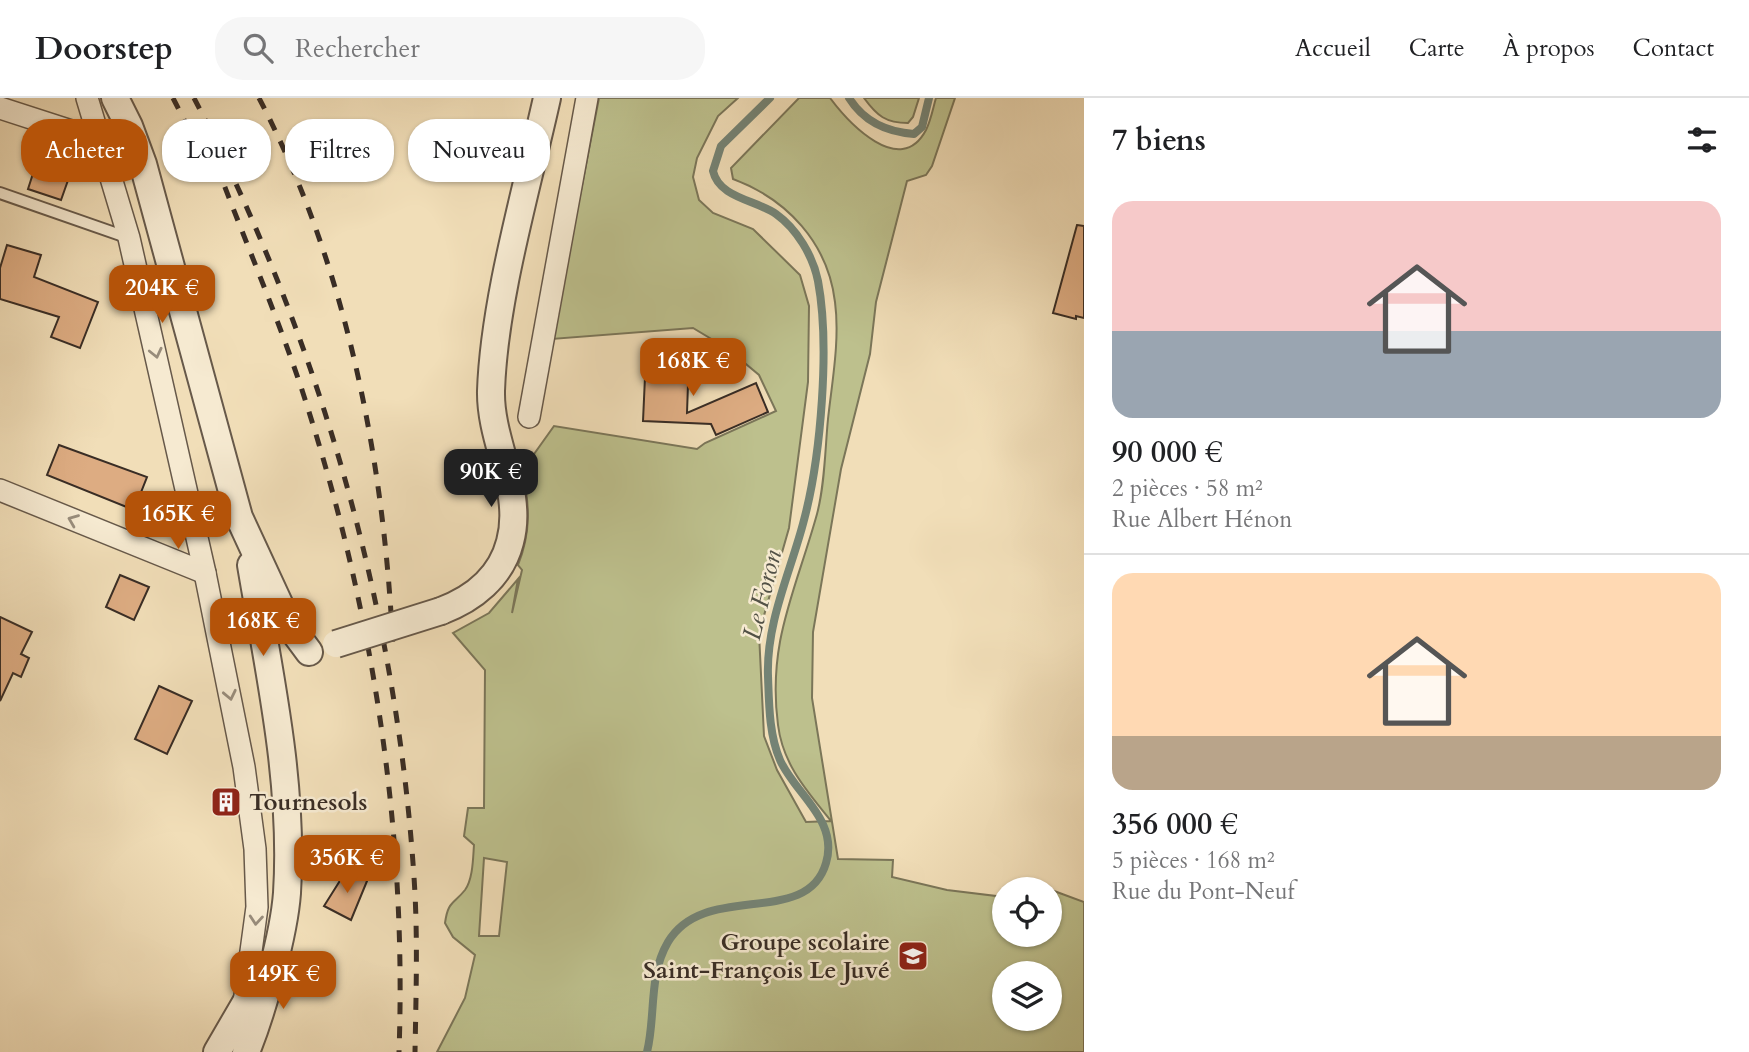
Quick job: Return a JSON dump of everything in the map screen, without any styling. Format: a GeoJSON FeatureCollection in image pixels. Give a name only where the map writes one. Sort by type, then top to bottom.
{"type":"FeatureCollection","features":[{"type":"Feature","properties":{"kind":"street"},"geometry":{"type":"LineString","coordinates":[[87,98],[94,119]]}},
{"type":"Feature","properties":{"kind":"street"},"geometry":{"type":"LineString","coordinates":[[115,98],[143,164],[246,536],[275,704],[286,831],[287,883],[282,924],[246,1052]]}},
{"type":"Feature","properties":{"kind":"street"},"geometry":{"type":"LineString","coordinates":[[275,704],[275,691],[282,672],[291,662],[309,652],[463,602],[489,581],[507,552],[513,531],[513,500],[492,414],[492,377],[509,273],[547,98]]}},
{"type":"Feature","properties":{"kind":"street"},"geometry":{"type":"LineString","coordinates":[[529,417],[587,98]]}},
{"type":"Feature","properties":{"kind":"street"},"geometry":{"type":"LineString","coordinates":[[0,108],[34,119]]}},
{"type":"Feature","properties":{"kind":"street"},"geometry":{"type":"LineString","coordinates":[[113,182],[129,238],[205,573],[244,767],[255,849],[256,919],[243,1007]]}},
{"type":"Feature","properties":{"kind":"street"},"geometry":{"type":"LineString","coordinates":[[0,490],[205,573]]}},
{"type":"Feature","properties":{"kind":"street"},"geometry":{"type":"LineString","coordinates":[[246,536],[289,625],[309,652]]}},
{"type":"Feature","properties":{"kind":"street"},"geometry":{"type":"LineString","coordinates":[[217,1052],[274,954]]}},
{"type":"Feature","properties":{"kind":"lane"},"geometry":{"type":"LineString","coordinates":[[0,193],[129,238]]}},
{"type":"Feature","properties":{"kind":"green space"},"geometry":{"type":"Polygon","coordinates":[[[599,98],[738,98],[718,116],[697,158],[693,177],[699,200],[713,213],[753,229],[800,275],[809,306],[808,382],[789,528],[759,633],[764,736],[777,770],[806,822],[831,821],[797,777],[785,753],[778,725],[776,668],[786,617],[822,491],[836,346],[835,302],[824,261],[802,226],[771,198],[733,179],[731,168],[799,98],[830,98],[861,132],[889,148],[903,149],[915,144],[926,130],[936,98],[955,98],[932,166],[926,175],[907,181],[876,302],[870,354],[841,469],[813,632],[812,698],[838,859],[893,860],[892,877],[947,890],[992,896],[992,947],[1062,947],[1062,894],[1084,902],[1084,1052],[437,1052],[465,998],[475,955],[453,937],[445,923],[449,907],[465,890],[471,874],[474,845],[464,836],[468,808],[484,808],[485,670],[453,633],[489,613],[518,579],[512,613],[522,570],[518,565],[527,530],[527,495],[522,471],[554,426],[697,449],[776,411],[759,375],[728,349],[693,328],[552,339],[599,98]],[[484,858],[479,936],[499,936],[507,862],[484,858]]]}},
{"type":"Feature","properties":{"kind":"green space"},"geometry":{"type":"Polygon","coordinates":[[[864,98],[919,98],[913,117],[908,123],[894,122],[883,117],[873,110],[864,98]]]}},
{"type":"Feature","properties":{"kind":"building"},"geometry":{"type":"Polygon","coordinates":[[[30,182],[67,182],[61,200],[28,189],[30,182]]]}},
{"type":"Feature","properties":{"kind":"building"},"geometry":{"type":"Polygon","coordinates":[[[1077,225],[1084,226],[1084,318],[1076,316],[1076,319],[1053,313],[1077,225]]]}},
{"type":"Feature","properties":{"kind":"building"},"geometry":{"type":"Polygon","coordinates":[[[7,245],[41,255],[34,277],[98,302],[80,348],[51,337],[59,317],[0,299],[0,268],[7,245]]]}},
{"type":"Feature","properties":{"kind":"building"},"geometry":{"type":"Polygon","coordinates":[[[646,355],[689,356],[687,413],[756,383],[768,412],[716,435],[711,424],[643,421],[646,355]]]}},
{"type":"Feature","properties":{"kind":"building"},"geometry":{"type":"Polygon","coordinates":[[[59,445],[147,477],[134,510],[47,475],[59,445]]]}},
{"type":"Feature","properties":{"kind":"building"},"geometry":{"type":"Polygon","coordinates":[[[120,575],[149,587],[134,620],[106,607],[120,575]]]}},
{"type":"Feature","properties":{"kind":"building"},"geometry":{"type":"Polygon","coordinates":[[[0,617],[32,632],[21,654],[29,658],[21,677],[13,673],[0,701],[0,617]]]}},
{"type":"Feature","properties":{"kind":"building"},"geometry":{"type":"Polygon","coordinates":[[[159,686],[192,701],[167,754],[135,739],[159,686]]]}},
{"type":"Feature","properties":{"kind":"building"},"geometry":{"type":"Polygon","coordinates":[[[348,868],[367,881],[351,920],[324,906],[348,868]]]}},
{"type":"Feature","properties":{"kind":"waterway","name":"Le Foron"},"geometry":{"type":"LineString","coordinates":[[647,1052],[655,982],[668,942],[685,924],[706,913],[777,901],[798,894],[815,883],[826,863],[828,848],[821,820],[787,772],[776,750],[770,719],[768,676],[768,656],[775,616],[804,520],[815,465],[823,368],[822,307],[818,281],[808,253],[791,227],[768,209],[730,193],[717,180],[713,171],[721,146],[770,98]]}},
{"type":"Feature","properties":{"kind":"waterway","name":"Le Foron"},"geometry":{"type":"LineString","coordinates":[[849,98],[862,113],[877,124],[894,131],[914,134],[922,127],[929,98]]}},
{"type":"Feature","properties":{"kind":"railway"},"geometry":{"type":"LineString","coordinates":[[173,98],[184,119]]}},
{"type":"Feature","properties":{"kind":"railway"},"geometry":{"type":"LineString","coordinates":[[194,98],[239,190],[279,283],[314,379],[344,476],[369,575],[390,675],[405,776],[415,899],[415,1052]]}},
{"type":"Feature","properties":{"kind":"railway"},"geometry":{"type":"LineString","coordinates":[[259,98],[290,162],[316,229],[338,296],[356,366],[381,506],[393,648]]}},
{"type":"Feature","properties":{"kind":"railway"},"geometry":{"type":"LineString","coordinates":[[224,182],[302,390],[327,471],[366,634],[380,717],[397,884],[399,1052]]}},
{"type":"Feature","properties":{"kind":"place","name":"Tournesols"},"geometry":{"type":"Point","coordinates":[226,802]}},
{"type":"Feature","properties":{"kind":"place","name":"Groupe scolaire Saint-François Le Juvé"},"geometry":{"type":"Point","coordinates":[913,956]}}]}
